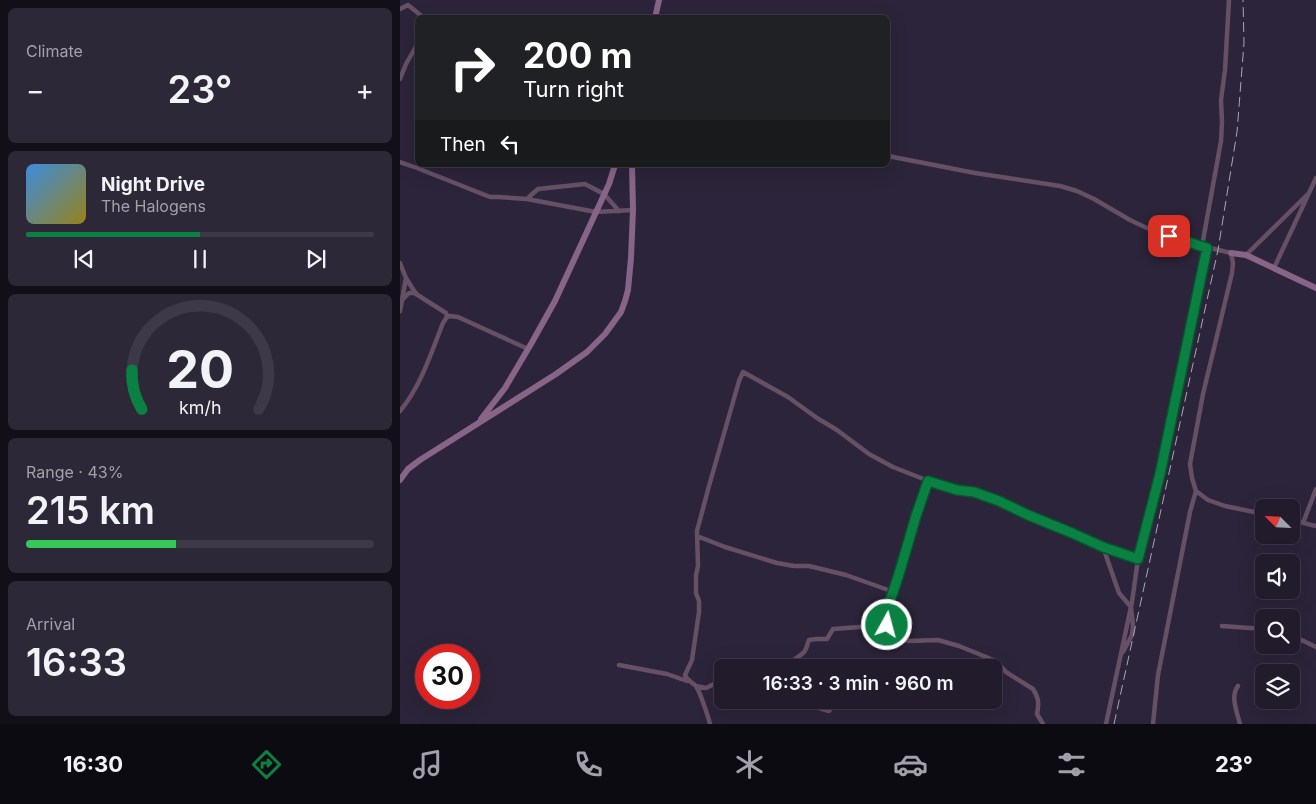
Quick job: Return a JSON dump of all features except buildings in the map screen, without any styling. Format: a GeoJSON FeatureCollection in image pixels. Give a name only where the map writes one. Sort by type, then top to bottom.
{"type":"FeatureCollection","features":[{"type":"Feature","properties":{"kind":"street"},"geometry":{"type":"LineString","coordinates":[[400,9],[408,5],[411,0]]}},
{"type":"Feature","properties":{"kind":"street"},"geometry":{"type":"LineString","coordinates":[[656,15],[659,0]]}},
{"type":"Feature","properties":{"kind":"street"},"geometry":{"type":"LineString","coordinates":[[1106,724],[1131,607],[1138,559],[1160,474],[1204,247],[1221,141],[1221,100],[1225,70],[1229,0]]}},
{"type":"Feature","properties":{"kind":"street"},"geometry":{"type":"LineString","coordinates":[[408,5],[420,15]]}},
{"type":"Feature","properties":{"kind":"street"},"geometry":{"type":"LineString","coordinates":[[400,79],[415,48]]}},
{"type":"Feature","properties":{"kind":"street"},"geometry":{"type":"LineString","coordinates":[[890,156],[976,173],[1060,186],[1077,191],[1149,229],[1204,247],[1246,255],[1316,288]]}},
{"type":"Feature","properties":{"kind":"street"},"geometry":{"type":"LineString","coordinates":[[400,162],[490,197],[527,200],[596,212],[633,210]]}},
{"type":"Feature","properties":{"kind":"street"},"geometry":{"type":"LineString","coordinates":[[478,423],[505,388],[555,301],[604,194],[614,167]]}},
{"type":"Feature","properties":{"kind":"street"},"geometry":{"type":"LineString","coordinates":[[400,480],[408,469],[420,460],[562,370],[587,352],[606,334],[620,312],[628,290],[633,210],[632,167]]}},
{"type":"Feature","properties":{"kind":"street"},"geometry":{"type":"LineString","coordinates":[[1274,268],[1316,178]]}},
{"type":"Feature","properties":{"kind":"street"},"geometry":{"type":"LineString","coordinates":[[527,200],[538,189],[585,184],[604,194],[619,211]]}},
{"type":"Feature","properties":{"kind":"street"},"geometry":{"type":"LineString","coordinates":[[1246,255],[1310,192]]}},
{"type":"Feature","properties":{"kind":"street"},"geometry":{"type":"LineString","coordinates":[[1154,724],[1162,649],[1196,491],[1190,464],[1203,394],[1232,273],[1231,253]]}},
{"type":"Feature","properties":{"kind":"street"},"geometry":{"type":"LineString","coordinates":[[400,263],[406,278],[416,293],[422,299],[446,313],[447,317]]}},
{"type":"Feature","properties":{"kind":"street"},"geometry":{"type":"LineString","coordinates":[[400,310],[406,278]]}},
{"type":"Feature","properties":{"kind":"street"},"geometry":{"type":"LineString","coordinates":[[402,300],[410,294],[416,293]]}},
{"type":"Feature","properties":{"kind":"street"},"geometry":{"type":"LineString","coordinates":[[400,411],[420,381],[447,317],[458,317],[528,349]]}},
{"type":"Feature","properties":{"kind":"street"},"geometry":{"type":"LineString","coordinates":[[714,684],[706,688],[696,686],[685,675],[692,660],[699,612],[699,601],[696,592],[698,566],[697,536],[702,512],[743,372],[788,397],[869,454],[893,467],[928,481],[957,490],[974,492],[999,501],[1103,547],[1138,559]]}},
{"type":"Feature","properties":{"kind":"street"},"geometry":{"type":"LineString","coordinates":[[928,481],[888,607],[887,630],[897,639],[938,640],[959,646],[998,662],[1006,672],[1035,692],[1039,704],[1037,714],[1043,724]]}},
{"type":"Feature","properties":{"kind":"street"},"geometry":{"type":"LineString","coordinates":[[1303,522],[1316,489]]}},
{"type":"Feature","properties":{"kind":"street"},"geometry":{"type":"LineString","coordinates":[[1196,491],[1208,500],[1225,506],[1255,512]]}},
{"type":"Feature","properties":{"kind":"street"},"geometry":{"type":"LineString","coordinates":[[1300,522],[1316,526]]}},
{"type":"Feature","properties":{"kind":"street"},"geometry":{"type":"LineString","coordinates":[[697,536],[777,563],[809,566],[846,575],[894,592]]}},
{"type":"Feature","properties":{"kind":"street"},"geometry":{"type":"LineString","coordinates":[[1103,547],[1119,593],[1131,607]]}},
{"type":"Feature","properties":{"kind":"street"},"geometry":{"type":"LineString","coordinates":[[794,659],[806,650],[809,640],[827,639],[833,629],[887,625]]}},
{"type":"Feature","properties":{"kind":"street"},"geometry":{"type":"LineString","coordinates":[[1222,626],[1255,628]]}},
{"type":"Feature","properties":{"kind":"street"},"geometry":{"type":"LineString","coordinates":[[1300,639],[1316,647]]}},
{"type":"Feature","properties":{"kind":"street"},"geometry":{"type":"LineString","coordinates":[[619,665],[667,674],[691,682]]}},
{"type":"Feature","properties":{"kind":"street"},"geometry":{"type":"LineString","coordinates":[[696,686],[710,724]]}},
{"type":"Feature","properties":{"kind":"street"},"geometry":{"type":"LineString","coordinates":[[1238,686],[1234,696],[1240,724]]}},
{"type":"Feature","properties":{"kind":"railway"},"geometry":{"type":"LineString","coordinates":[[1114,724],[1218,250],[1237,132],[1244,43],[1243,0]]}},
{"type":"Feature","properties":{"kind":"route"},"geometry":{"type":"LineString","coordinates":[[887,625],[888,607],[928,481],[957,490],[974,492],[999,501],[1103,547],[1138,559],[1160,474],[1207,248],[1169,236]]}}]}
